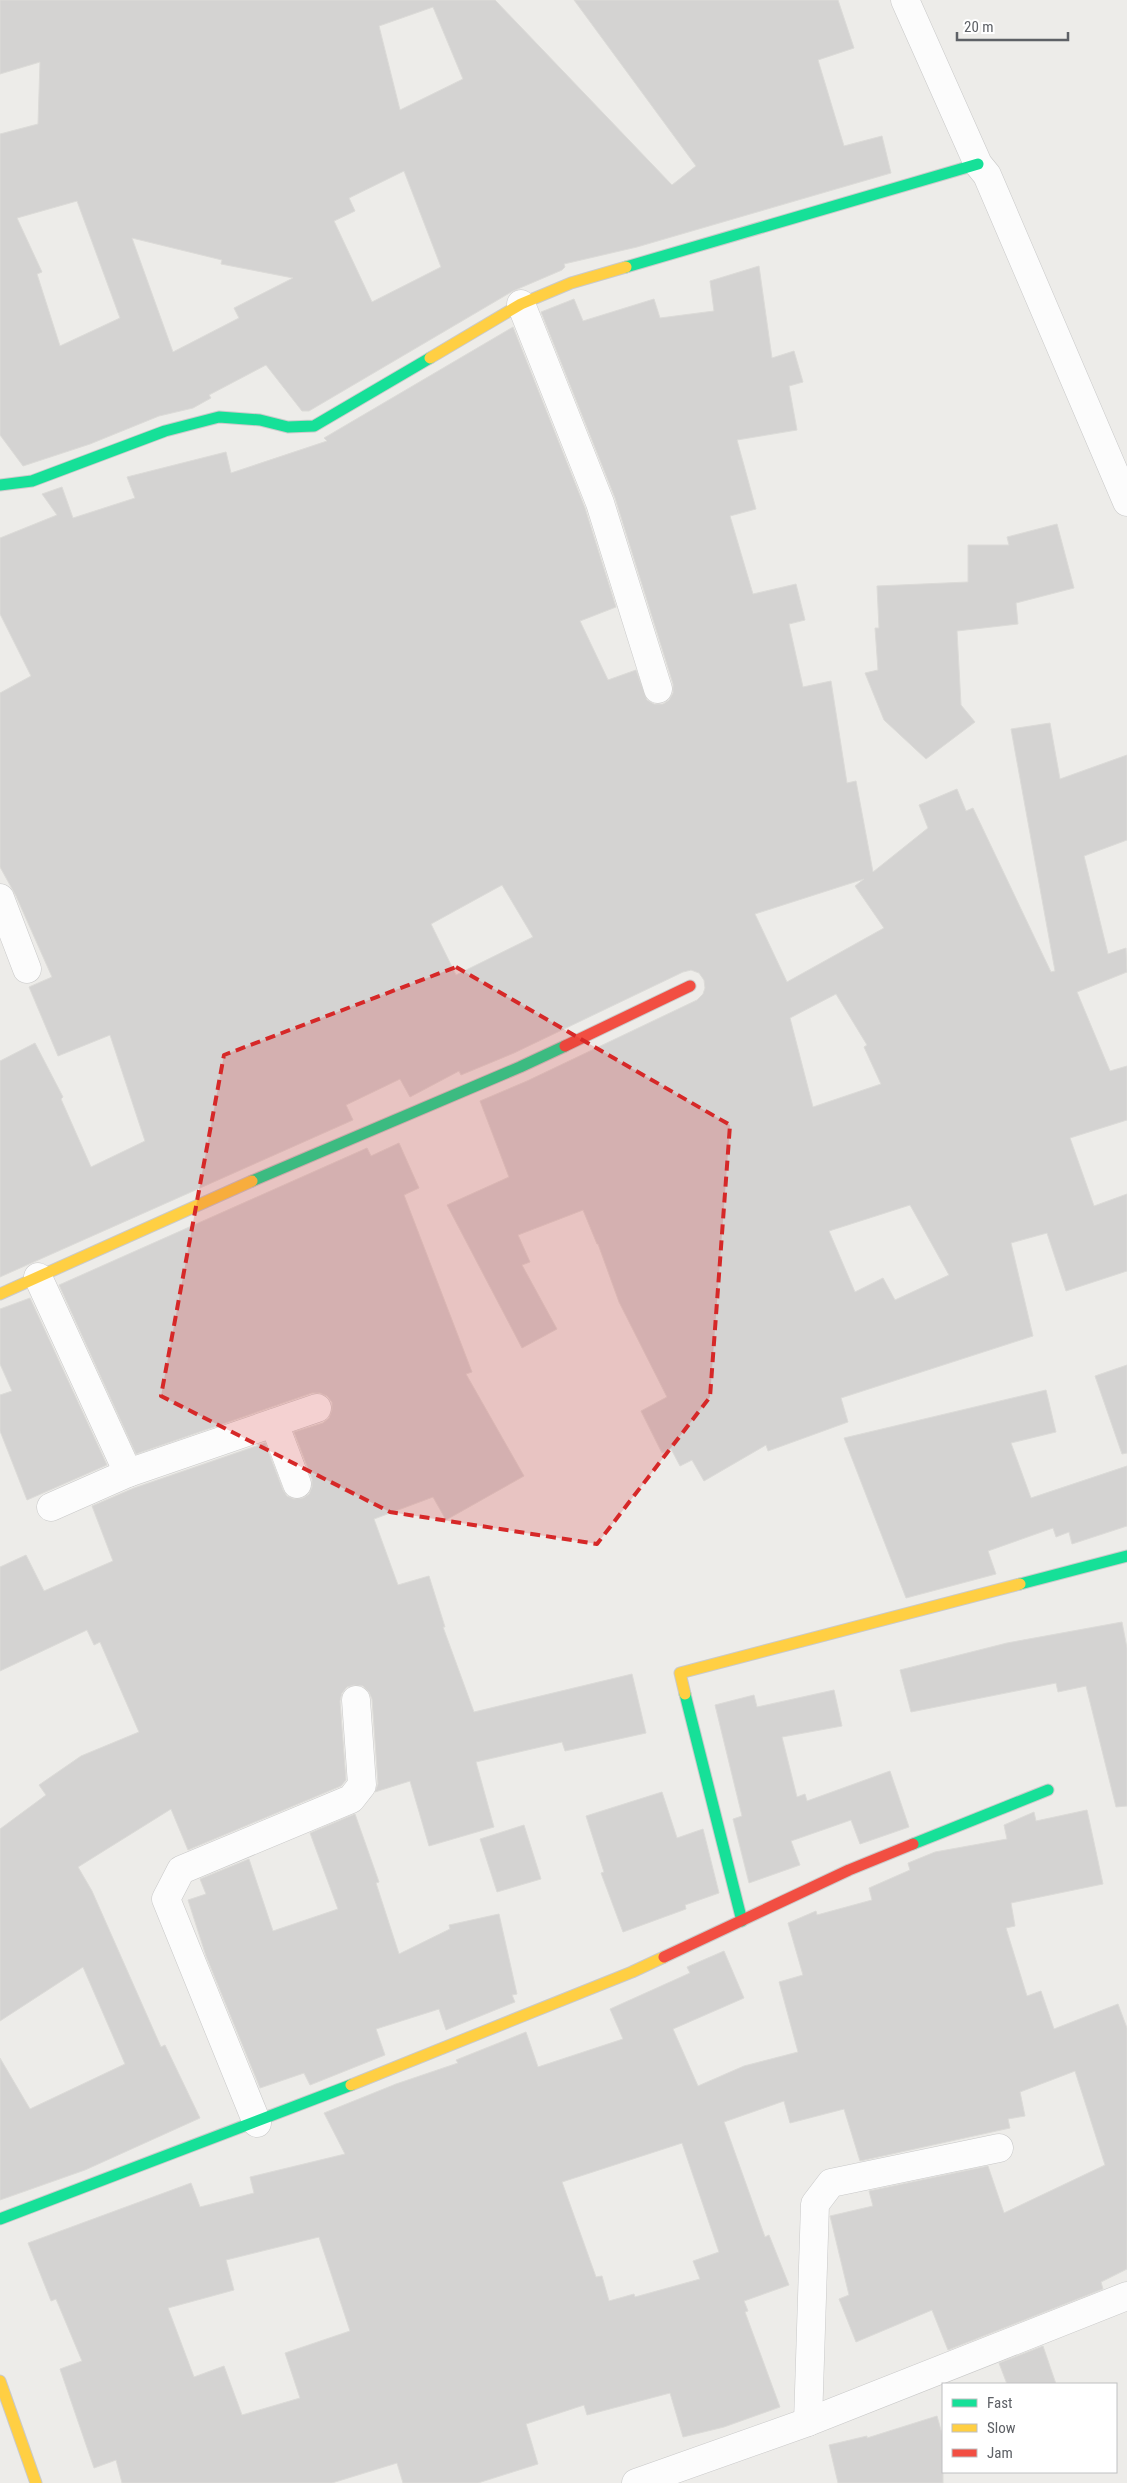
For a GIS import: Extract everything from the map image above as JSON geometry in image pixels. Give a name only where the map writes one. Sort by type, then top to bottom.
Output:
[{"type":"street","points":[[905,0],[978,164],[987,175],[1127,502]]},
{"type":"street","points":[[0,485],[32,481],[96,459],[165,431],[219,417],[260,420],[288,427],[314,426],[521,304],[571,283],[978,164]]},
{"type":"street","points":[[521,304],[600,503],[658,689]]},
{"type":"street","points":[[0,898],[27,969]]},
{"type":"street","points":[[0,1294],[292,1162],[520,1066],[690,986]]},
{"type":"street","points":[[38,1277],[128,1473]]},
{"type":"street","points":[[52,1507],[128,1473],[317,1408]]},
{"type":"street","points":[[274,1423],[297,1484]]},
{"type":"street","points":[[742,1921],[680,1673],[1127,1556]]},
{"type":"street","points":[[257,2123],[166,1899],[181,1870],[351,1799],[362,1785],[356,1700]]},
{"type":"street","points":[[0,2219],[257,2123],[632,1972],[849,1870],[1048,1790]]},
{"type":"street","points":[[808,2422],[815,2204],[831,2183],[999,2148]]},
{"type":"street","points":[[636,2483],[808,2422],[1127,2296]]},
{"type":"street","points":[[0,2381],[36,2483]]},
{"type":"highlighted area","points":[[456,967],[730,1125],[710,1397],[597,1544],[390,1512],[161,1396],[224,1055]]},
{"type":"building","points":[[0,0],[495,0],[672,185],[696,166],[574,0],[838,0],[854,48],[818,60],[844,146],[882,136],[891,173],[637,247],[564,264],[565,267],[562,270],[513,291],[309,411],[302,411],[266,365],[209,395],[211,398],[193,408],[159,416],[90,444],[23,466],[0,435],[0,134],[38,124],[40,62],[0,74]],"holes":[[[433,7],[463,79],[400,110],[379,26]],[[404,171],[441,267],[372,302],[334,221],[355,211],[349,198]],[[77,201],[120,318],[60,346],[37,274],[42,272],[17,218]],[[132,238],[222,260],[221,264],[293,278],[234,308],[239,318],[173,352]]]},
{"type":"building","points":[[759,266],[772,358],[794,351],[803,382],[789,386],[797,430],[737,440],[756,509],[730,516],[753,594],[796,584],[805,620],[789,624],[803,687],[831,681],[847,783],[856,781],[873,872],[928,828],[919,805],[957,789],[966,811],[973,808],[1051,972],[1055,971],[1011,729],[1050,723],[1060,779],[1127,755],[1127,840],[1084,856],[1108,954],[1126,948],[1127,972],[1077,992],[1110,1071],[1127,1066],[1127,1120],[1070,1138],[1094,1206],[1127,1194],[1127,1271],[1066,1291],[1047,1233],[1011,1243],[1033,1336],[841,1398],[848,1422],[768,1451],[766,1445],[704,1481],[692,1460],[680,1466],[671,1449],[662,1453],[641,1411],[667,1397],[619,1302],[598,1244],[583,1210],[518,1235],[530,1262],[522,1265],[557,1329],[522,1348],[447,1205],[509,1177],[480,1101],[527,1081],[697,1000],[703,994],[705,988],[704,980],[699,973],[691,970],[683,972],[514,1053],[461,1075],[459,1071],[410,1097],[400,1079],[346,1105],[353,1120],[0,1277],[0,1061],[35,1043],[63,1097],[61,1099],[91,1167],[145,1141],[110,1035],[58,1056],[29,987],[52,977],[16,896],[0,867],[0,693],[31,676],[0,614],[0,538],[57,515],[42,494],[62,487],[73,518],[135,498],[127,477],[226,452],[231,473],[327,441],[324,438],[513,327],[585,508],[616,607],[580,621],[608,680],[636,670],[647,700],[654,704],[663,704],[669,700],[673,693],[673,684],[615,498],[541,312],[574,299],[583,321],[654,299],[660,318],[714,311],[710,281]],"holes":[[[864,879],[855,886],[884,928],[787,982],[755,914]],[[502,885],[533,937],[456,975],[431,924]],[[836,994],[867,1045],[864,1047],[881,1084],[813,1107],[790,1018]],[[910,1205],[949,1275],[895,1300],[883,1278],[855,1292],[829,1231]]]},
{"type":"building","points":[[1057,524],[1074,588],[1016,603],[1018,624],[957,631],[961,705],[975,722],[926,759],[884,720],[865,673],[878,670],[875,628],[879,628],[877,586],[968,582],[968,545],[1009,545],[1007,537]]},
{"type":"building","points":[[399,1143],[419,1188],[404,1195],[472,1372],[466,1374],[524,1476],[446,1520],[433,1497],[374,1519],[398,1585],[429,1576],[445,1627],[443,1627],[474,1712],[632,1674],[646,1733],[565,1751],[562,1742],[476,1762],[494,1827],[429,1846],[410,1781],[375,1792],[378,1784],[372,1699],[369,1692],[363,1686],[354,1685],[347,1687],[342,1693],[340,1701],[346,1780],[341,1786],[188,1850],[171,1809],[78,1867],[92,1891],[161,2047],[165,2045],[200,2118],[85,2170],[0,2200],[0,2058],[30,2109],[125,2064],[83,1967],[0,2021],[0,1829],[46,1795],[39,1785],[81,1756],[139,1732],[100,1642],[94,1645],[87,1630],[0,1671],[0,1567],[26,1555],[44,1591],[113,1561],[92,1506],[134,1488],[265,1443],[287,1496],[294,1499],[303,1498],[309,1494],[312,1487],[312,1479],[294,1432],[323,1423],[329,1418],[332,1410],[332,1402],[327,1396],[320,1393],[312,1393],[136,1454],[59,1285],[367,1148],[371,1156]]},
{"type":"building","points":[[30,1298],[107,1465],[27,1500],[0,1431],[0,1395],[12,1391],[0,1364],[0,1309]]},
{"type":"building","points":[[1127,1365],[1127,1453],[1122,1454],[1095,1376]]},
{"type":"building","points":[[1046,1390],[1056,1432],[1011,1443],[1031,1498],[1127,1466],[1127,1526],[1072,1544],[1069,1532],[1056,1537],[1053,1528],[988,1551],[996,1574],[906,1598],[844,1438]]},
{"type":"building","points":[[1122,1622],[1127,1648],[1127,1806],[1116,1807],[1086,1686],[1058,1692],[1056,1683],[911,1712],[900,1670],[1007,1643]]},
{"type":"building","points":[[834,1690],[842,1726],[782,1737],[797,1797],[805,1794],[807,1801],[890,1771],[909,1827],[860,1844],[851,1820],[791,1841],[800,1865],[749,1883],[733,1819],[742,1816],[715,1705],[754,1695],[757,1707]]},
{"type":"building","points":[[662,1792],[677,1838],[703,1829],[719,1893],[685,1905],[686,1909],[623,1932],[601,1873],[604,1872],[586,1816]]},
{"type":"building","points":[[1087,1810],[1103,1884],[1011,1903],[1015,1926],[1006,1928],[1027,1996],[1041,1991],[1054,2029],[1118,2004],[1127,2028],[1127,2269],[1101,2282],[1103,2289],[948,2350],[932,2310],[856,2342],[839,2299],[849,2295],[830,2216],[873,2206],[869,2191],[988,2166],[1004,2213],[1105,2165],[1075,2071],[1020,2092],[1025,2116],[1008,2119],[1010,2128],[860,2161],[844,2109],[790,2123],[784,2101],[724,2122],[765,2237],[769,2235],[789,2285],[744,2301],[748,2311],[745,2312],[780,2407],[724,2427],[683,2437],[670,2393],[587,2415],[584,2405],[526,2424],[538,2464],[478,2483],[403,2483],[397,2463],[332,2483],[122,2483],[116,2460],[94,2468],[60,2369],[82,2361],[56,2299],[51,2301],[28,2243],[191,2183],[200,2207],[254,2193],[250,2177],[345,2154],[324,2113],[396,2084],[458,2063],[456,2060],[526,2032],[538,2067],[623,2039],[610,2009],[690,1973],[687,1967],[724,1951],[744,1998],[673,2029],[698,2086],[744,2066],[798,2052],[779,1982],[803,1975],[788,1923],[816,1911],[817,1915],[872,1900],[869,1888],[910,1870],[908,1863],[935,1852],[1007,1839],[1004,1825],[1034,1812],[1036,1821]],"holes":[[[682,2143],[719,2252],[693,2261],[700,2279],[635,2297],[634,2294],[609,2301],[602,2276],[596,2277],[562,2182]],[[319,2237],[350,2331],[285,2353],[300,2398],[242,2415],[224,2366],[194,2377],[168,2308],[234,2290],[226,2260]]]},
{"type":"building","points":[[355,1814],[379,1882],[376,1883],[399,1954],[450,1929],[449,1925],[499,1914],[517,1994],[512,1995],[515,2002],[446,2030],[439,2009],[376,2029],[385,2055],[310,2085],[304,2073],[260,2088],[206,1956],[188,1900],[206,1894],[200,1879],[249,1859],[273,1931],[338,1909],[310,1833]]},
{"type":"building","points":[[524,1825],[541,1879],[497,1892],[480,1839]]},
{"type":"building","points":[[1043,2346],[1056,2383],[1007,2383],[999,2363]]},
{"type":"building","points":[[937,2416],[942,2434],[943,2483],[838,2483],[829,2445],[867,2436],[867,2438]]},
{"type":"traffic: fast","points":[[626,267],[978,164]]},
{"type":"traffic: fast","points":[[0,485],[32,481],[165,431],[219,417],[260,420],[288,427],[314,426],[430,358]]},
{"type":"traffic: fast","points":[[252,1181],[565,1046]]},
{"type":"traffic: fast","points":[[1020,1584],[1127,1556]]},
{"type":"traffic: fast","points":[[685,1694],[742,1921]]},
{"type":"traffic: fast","points":[[913,1844],[1048,1790]]},
{"type":"traffic: fast","points":[[0,2219],[351,2085]]},
{"type":"traffic: slow","points":[[430,358],[521,304],[571,283],[626,267]]},
{"type":"traffic: slow","points":[[0,1294],[252,1181]]},
{"type":"traffic: slow","points":[[685,1694],[680,1673],[1020,1584]]},
{"type":"traffic: slow","points":[[351,2085],[632,1972],[664,1957]]},
{"type":"traffic: slow","points":[[0,2381],[36,2483]]},
{"type":"traffic: jam","points":[[565,1046],[690,986]]},
{"type":"traffic: jam","points":[[664,1957],[849,1870],[913,1844]]}]
